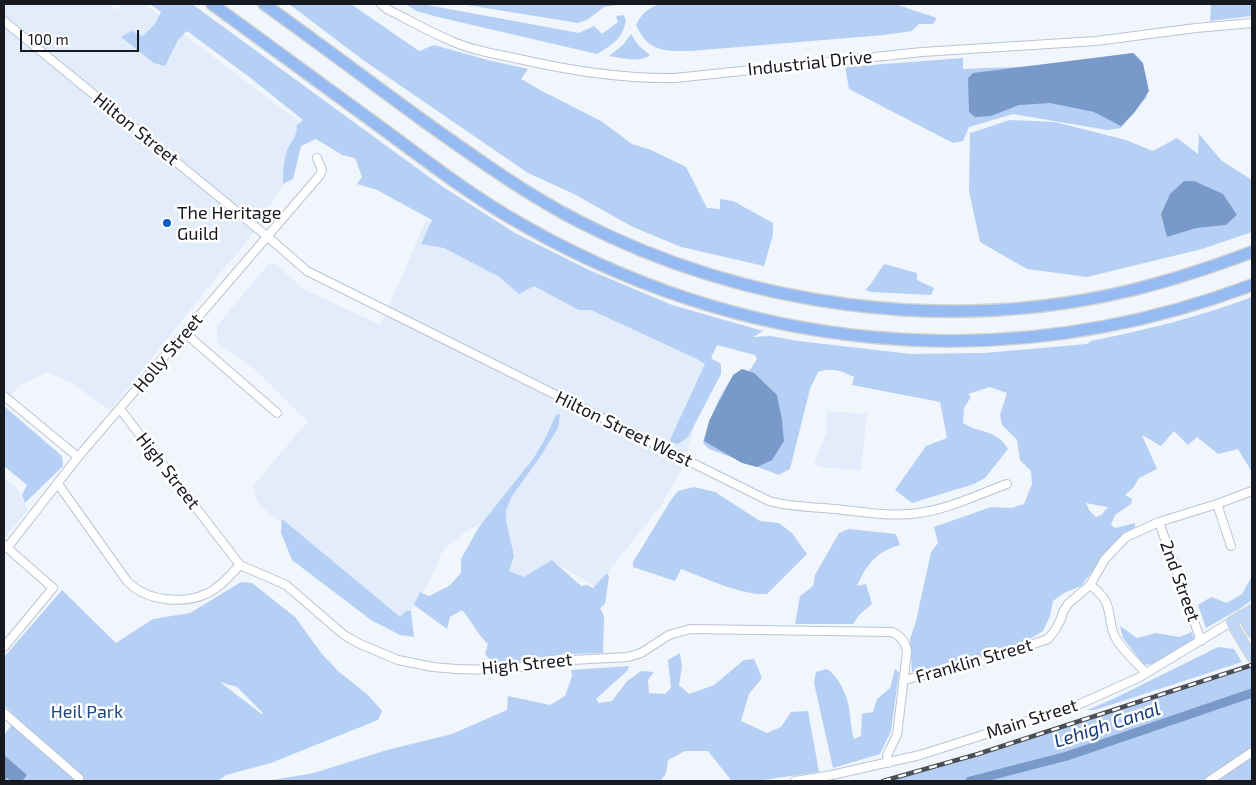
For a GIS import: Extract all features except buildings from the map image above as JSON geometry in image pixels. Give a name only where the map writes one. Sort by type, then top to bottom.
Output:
[{"type":"highway","points":[[212,4],[440,171],[509,217],[567,249],[615,272],[670,293],[723,310],[780,325],[865,336],[924,340],[1005,339],[1068,332],[1129,321],[1186,307],[1252,285]]},
{"type":"highway","points":[[264,4],[461,148],[531,195],[580,222],[632,246],[703,272],[763,289],[819,300],[876,308],[933,311],[1016,308],[1127,291],[1182,276],[1252,252]]},
{"type":"main road","name":"Main Street","points":[[1231,622],[1252,610]]},
{"type":"main road","points":[[1242,615],[1252,632]]},
{"type":"main road","points":[[1231,622],[1252,657]]},
{"type":"street","name":"Industrial Drive","points":[[381,4],[387,9],[442,37],[500,56],[597,75],[634,78],[675,78],[922,52],[1096,41],[1252,23]]},
{"type":"street","name":"Hilton Street","points":[[4,22],[268,237]]},
{"type":"street","name":"Holly Street","points":[[5,547],[78,457],[320,175],[322,170],[317,158]]},
{"type":"street","name":"Hilton Street West","points":[[268,237],[307,272],[770,501],[794,506],[896,515],[922,513],[1008,484]]},
{"type":"street","points":[[184,333],[277,413]]},
{"type":"street","points":[[4,396],[78,457]]},
{"type":"street","name":"High Street","points":[[120,409],[240,565],[286,585],[344,635],[398,660],[433,667],[498,670],[572,660],[628,657],[641,652],[670,635],[690,630],[892,632],[898,635],[906,645],[907,652],[897,735],[890,748],[888,763]]},
{"type":"street","points":[[58,484],[127,582],[144,595],[172,599],[207,594],[223,582],[240,565]]},
{"type":"street","name":"Franklin Street","points":[[905,680],[952,667],[980,662],[1048,639],[1055,630],[1068,604],[1090,585],[1105,559],[1126,538],[1159,522],[1252,491]]},
{"type":"street","points":[[1217,504],[1231,546]]},
{"type":"street","name":"2nd Street","points":[[1159,522],[1201,641]]},
{"type":"street","points":[[4,647],[53,588],[5,547]]},
{"type":"street","points":[[1090,585],[1101,594],[1110,610],[1116,639],[1146,673]]},
{"type":"street","name":"Main Street","points":[[794,781],[832,775],[920,755],[1080,704],[1146,673],[1231,622]]},
{"type":"street","points":[[4,714],[79,778]]},
{"type":"street","points":[[1209,781],[1252,752]]},
{"type":"shaded area","points":[[4,4],[108,4],[116,10],[122,4],[144,4],[311,131],[284,160],[283,184],[254,233],[110,410],[70,382],[47,372],[21,385],[4,401]]},
{"type":"shaded area","points":[[1133,53],[1143,63],[1149,91],[1134,113],[1121,126],[1094,112],[1050,103],[1019,105],[991,116],[975,117],[969,112],[968,78],[973,73]]},
{"type":"shaded area","points":[[1184,181],[1194,181],[1223,194],[1237,215],[1226,225],[1197,228],[1167,237],[1161,214],[1170,194]]},
{"type":"shaded area","points":[[426,220],[588,308],[705,355],[711,369],[681,471],[662,504],[596,587],[553,561],[523,579],[507,572],[489,521],[470,529],[449,544],[441,554],[429,583],[400,627],[257,502],[253,486],[308,421],[254,369],[217,342],[217,326],[269,263],[277,265],[303,289],[381,325]]},
{"type":"shaded area","points":[[742,369],[754,373],[777,395],[782,420],[784,441],[772,460],[757,467],[742,463],[704,441],[709,421],[733,375]]},
{"type":"shaded area","points":[[827,411],[867,414],[861,471],[823,467],[814,464],[826,434]]},
{"type":"shaded area","points":[[4,478],[17,489],[28,510],[4,538]]},
{"type":"shaded area","points":[[5,756],[27,775],[22,781],[11,781],[7,778],[4,781]]},
{"type":"green space","points":[[150,4],[192,4],[440,185],[515,233],[589,270],[672,305],[763,331],[753,337],[771,336],[798,341],[911,354],[984,353],[1087,344],[1091,341],[1192,317],[1252,297],[1252,472],[1238,449],[1218,454],[1197,437],[1188,445],[1174,431],[1161,446],[1142,435],[1157,469],[1139,478],[1133,488],[1125,495],[1132,499],[1131,504],[1115,515],[1111,525],[1115,528],[1135,523],[1135,527],[1114,543],[1081,586],[1064,593],[1053,601],[1050,616],[1043,631],[1021,644],[975,658],[912,672],[910,639],[916,621],[931,552],[938,543],[934,527],[991,507],[1011,508],[1024,504],[1032,484],[1031,471],[1020,460],[1017,440],[1002,425],[1000,415],[1007,393],[990,387],[968,394],[971,397],[964,408],[963,423],[993,435],[1008,449],[985,478],[974,484],[912,503],[895,490],[926,446],[947,438],[940,402],[852,385],[854,377],[837,370],[818,372],[810,389],[790,469],[779,475],[709,449],[703,443],[713,413],[723,392],[735,374],[742,369],[749,371],[757,359],[755,355],[717,345],[711,358],[721,364],[721,374],[688,437],[678,444],[669,442],[705,364],[591,310],[579,310],[534,286],[519,294],[498,276],[444,248],[421,244],[432,220],[377,190],[357,184],[362,177],[355,158],[342,155],[316,139],[301,146],[293,179],[283,184],[286,155],[295,136],[297,125],[303,120],[187,31],[178,40],[165,66],[154,63],[121,37],[131,31],[143,36],[155,24],[161,12]],"holes":[[[1086,503],[1108,507],[1101,515],[1096,517],[1089,510]]]},
{"type":"green space","points":[[289,4],[351,4],[419,51],[434,45],[528,69],[521,79],[601,121],[632,144],[651,150],[686,167],[707,208],[720,209],[720,199],[733,201],[773,223],[773,235],[764,266],[681,247],[633,227],[574,194],[528,173],[363,60]]},
{"type":"green space","points":[[406,4],[422,4],[579,33],[594,26],[602,34],[618,22],[616,16],[623,15],[626,19],[620,36],[597,54],[438,17],[416,11]]},
{"type":"green space","points":[[461,4],[622,4],[604,7],[587,20],[578,23]]},
{"type":"green space","points":[[662,4],[895,4],[937,18],[933,24],[919,24],[912,31],[884,35],[672,51],[652,45],[641,34],[636,25],[646,11]]},
{"type":"green space","points":[[1211,4],[1252,4],[1252,16],[1210,21]]},
{"type":"green space","points":[[631,34],[638,45],[650,55],[641,59],[624,59],[609,56],[623,45]]},
{"type":"green space","points":[[1134,53],[1140,59],[1147,97],[1121,128],[1107,130],[1013,114],[969,127],[963,141],[953,143],[849,89],[845,67],[963,58],[963,69],[1041,66]]},
{"type":"green space","points":[[1010,120],[1055,122],[1126,140],[1153,151],[1177,138],[1198,154],[1199,134],[1222,161],[1252,180],[1252,232],[1202,249],[1087,277],[1027,269],[980,242],[969,191],[970,133]],"holes":[[[1184,181],[1237,215],[1226,225],[1197,228],[1167,237],[1165,206],[1176,188]]]},
{"type":"green space","points":[[884,264],[917,273],[917,280],[934,288],[931,295],[871,292],[865,290]]},
{"type":"green space","points":[[4,406],[62,456],[63,466],[25,503],[22,495],[27,485],[4,466]]},
{"type":"green space","points":[[560,414],[558,428],[512,496],[506,510],[506,521],[514,556],[509,571],[524,577],[552,560],[581,586],[587,585],[593,588],[607,573],[609,577],[605,604],[600,608],[604,616],[603,653],[565,654],[501,665],[491,661],[485,654],[488,644],[462,610],[450,617],[447,629],[414,605],[420,592],[429,596],[449,586],[461,573],[461,559],[479,527],[533,459],[556,415]]},
{"type":"green space","points":[[694,487],[715,492],[760,521],[779,523],[792,533],[807,554],[767,594],[757,594],[736,589],[681,569],[675,581],[633,567],[633,562],[671,500],[678,491]]},
{"type":"green space","points":[[282,519],[400,617],[406,611],[411,611],[414,637],[400,635],[371,620],[292,560],[281,533]]},
{"type":"green space","points":[[849,529],[896,534],[900,545],[879,555],[868,565],[860,578],[857,586],[866,584],[872,604],[860,614],[853,624],[795,624],[800,596],[813,586],[815,575],[839,533]]},
{"type":"green space","points":[[1252,576],[1252,600],[1206,628],[1198,605],[1211,597],[1227,603],[1242,594]]},
{"type":"green space","name":"Heil Park","points":[[241,582],[252,583],[295,617],[322,654],[338,671],[368,695],[382,711],[378,720],[271,763],[226,775],[218,781],[4,781],[4,735],[17,718],[4,705],[4,657],[62,590],[116,643],[153,619],[190,613]],"holes":[[[220,682],[237,687],[262,712],[263,715]]]},
{"type":"green space","points":[[1120,626],[1137,638],[1156,633],[1179,637],[1192,632],[1194,639],[1152,664],[1144,665],[1123,638]]},
{"type":"green space","points":[[1218,647],[1234,649],[1242,662],[1095,710],[1087,710],[1113,699]]},
{"type":"green space","points":[[680,653],[682,667],[679,685],[689,694],[714,685],[744,660],[754,659],[762,678],[749,694],[741,721],[767,733],[781,727],[791,712],[808,711],[819,772],[756,781],[731,780],[708,751],[685,751],[668,760],[666,774],[660,781],[267,781],[314,773],[387,750],[452,734],[507,710],[508,696],[550,705],[565,696],[572,676],[571,670],[629,666],[627,671],[596,699],[599,703],[612,701],[627,681],[641,671],[654,672],[648,680],[649,693],[665,694],[671,688],[668,660]]},
{"type":"green space","points":[[1252,665],[1252,780],[1250,781],[883,781],[978,754]]},
{"type":"green space","points":[[827,669],[837,679],[845,693],[854,739],[861,736],[862,714],[873,712],[877,699],[890,688],[895,669],[899,673],[891,731],[880,754],[833,768],[814,683],[816,672]]},
{"type":"waterway","name":"Lehigh Canal","points":[[970,781],[1067,756],[1252,693]]},
{"type":"railway","points":[[883,781],[978,754],[1252,665]]},
{"type":"place","name":"The Heritage Guild","points":[[167,223]]}]
